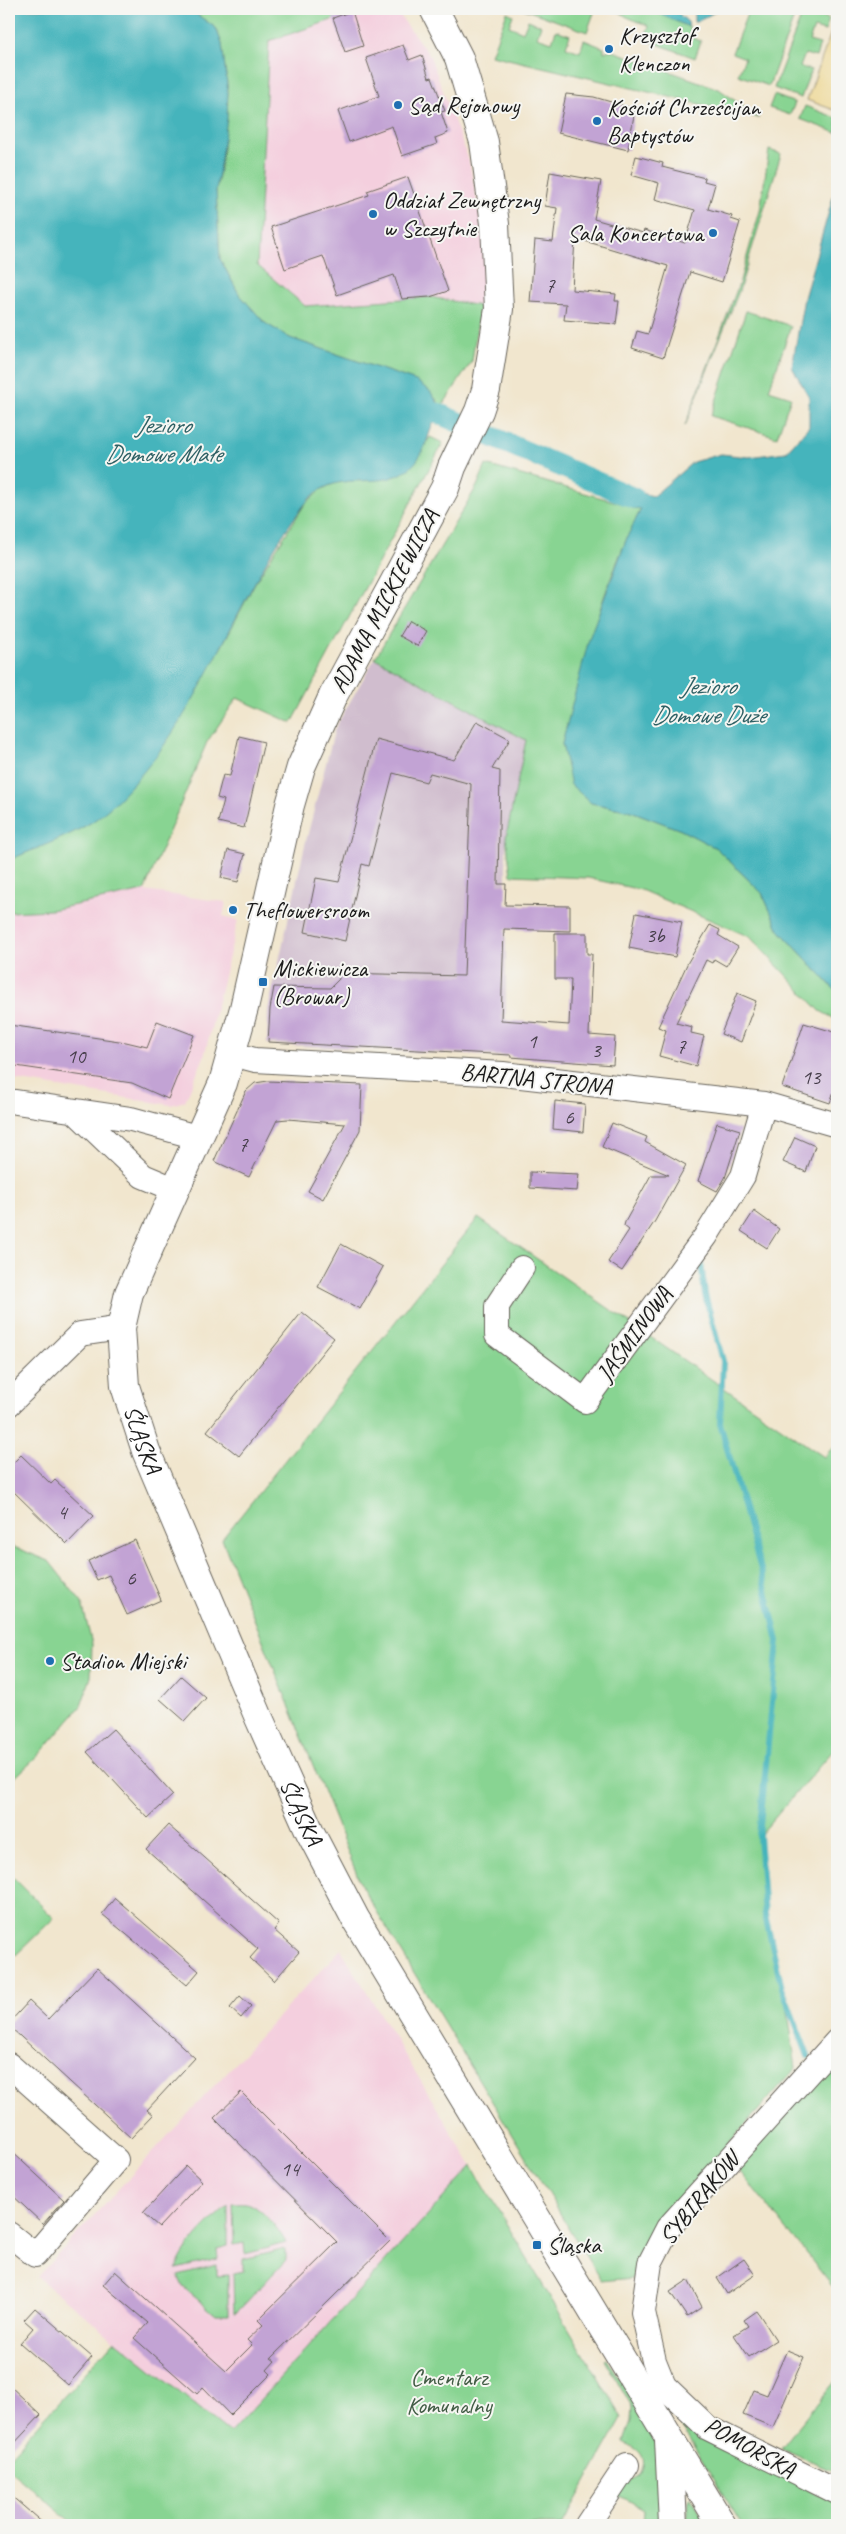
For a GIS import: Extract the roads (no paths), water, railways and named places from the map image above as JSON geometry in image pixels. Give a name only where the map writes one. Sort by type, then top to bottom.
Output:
[{"type":"main road","name":"ADAMA MICKIEWICZA","points":[[197,1137],[223,1083],[232,1054],[290,805],[301,767],[332,696],[445,488],[452,467],[465,444],[479,411],[486,390],[499,309],[495,224],[484,142],[459,58],[434,9]]},
{"type":"main road","name":"ŚLĄSKA","points":[[197,1137],[129,1293],[121,1328],[125,1386],[146,1451],[259,1718],[310,1832],[365,1934],[655,2392],[668,2436],[722,2525]]},
{"type":"main road","points":[[668,2436],[673,2525]]},
{"type":"street","name":"BARTNA STRONA","points":[[232,1054],[255,1060],[503,1074],[764,1104],[837,1125]]},
{"type":"street","points":[[9,1101],[131,1119],[197,1137]]},
{"type":"street","name":"JAŚMINOWA","points":[[522,1268],[497,1306],[497,1335],[585,1401],[706,1236],[743,1176],[764,1104]]},
{"type":"street","points":[[76,1112],[144,1176],[174,1190]]},
{"type":"street","points":[[9,1404],[80,1334],[121,1328]]},
{"type":"street","name":"SYBIRAKÓW","points":[[655,2392],[654,2361],[643,2312],[650,2263],[668,2228],[837,2041]]},
{"type":"street","points":[[9,2065],[116,2160],[35,2255],[9,2234]]},
{"type":"street","name":"POMORSKA","points":[[655,2392],[708,2428],[837,2492]]},
{"type":"street","points":[[587,2525],[627,2465]]},
{"type":"water","name":"Jezioro Domowe Małe","points":[[9,9],[189,9],[216,28],[222,44],[228,92],[227,119],[216,191],[220,259],[239,294],[265,323],[290,338],[416,381],[430,391],[441,408],[421,455],[410,468],[397,476],[384,479],[343,482],[330,485],[317,492],[304,505],[280,539],[259,575],[180,721],[157,755],[120,798],[85,826],[9,860]]},
{"type":"water","points":[[648,9],[679,9],[680,15],[688,22],[689,27]]},
{"type":"water","points":[[694,9],[720,9],[694,22]]},
{"type":"water","name":"Jezioro Domowe Duże","points":[[837,183],[837,992],[779,930],[762,893],[716,848],[681,830],[631,811],[591,803],[571,785],[562,744],[589,639],[628,535],[641,509],[632,508],[637,492],[653,496],[693,462],[721,454],[749,457],[786,452],[809,426],[809,397],[792,367],[804,298]]},
{"type":"waterway","points":[[437,413],[634,498]]},
{"type":"waterway","points":[[701,1263],[705,1295],[723,1361],[720,1423],[760,1566],[778,1641],[759,1836],[765,1915],[782,1988],[808,2056]]},
{"type":"place","name":"Krzysztof Klenczon","points":[[609,49]]},
{"type":"place","name":"Sąd Rejonowy","points":[[398,105]]},
{"type":"place","name":"Kościół Chrześcijan Baptystów","points":[[597,121]]},
{"type":"place","name":"Oddział Zewnętrzny w Szczytnie","points":[[373,214]]},
{"type":"place","name":"Sala Koncertowa","points":[[713,233]]},
{"type":"place","name":"Theflowersroom","points":[[233,910]]},
{"type":"place","name":"Mickiewicza (Browar)","points":[[263,982]]},
{"type":"place","name":"Stadion Miejski","points":[[50,1661]]},
{"type":"place","name":"Śląska","points":[[537,2245]]},
{"type":"park label","name":"Cmentarz Komunalny","points":[[449,2391]]}]
